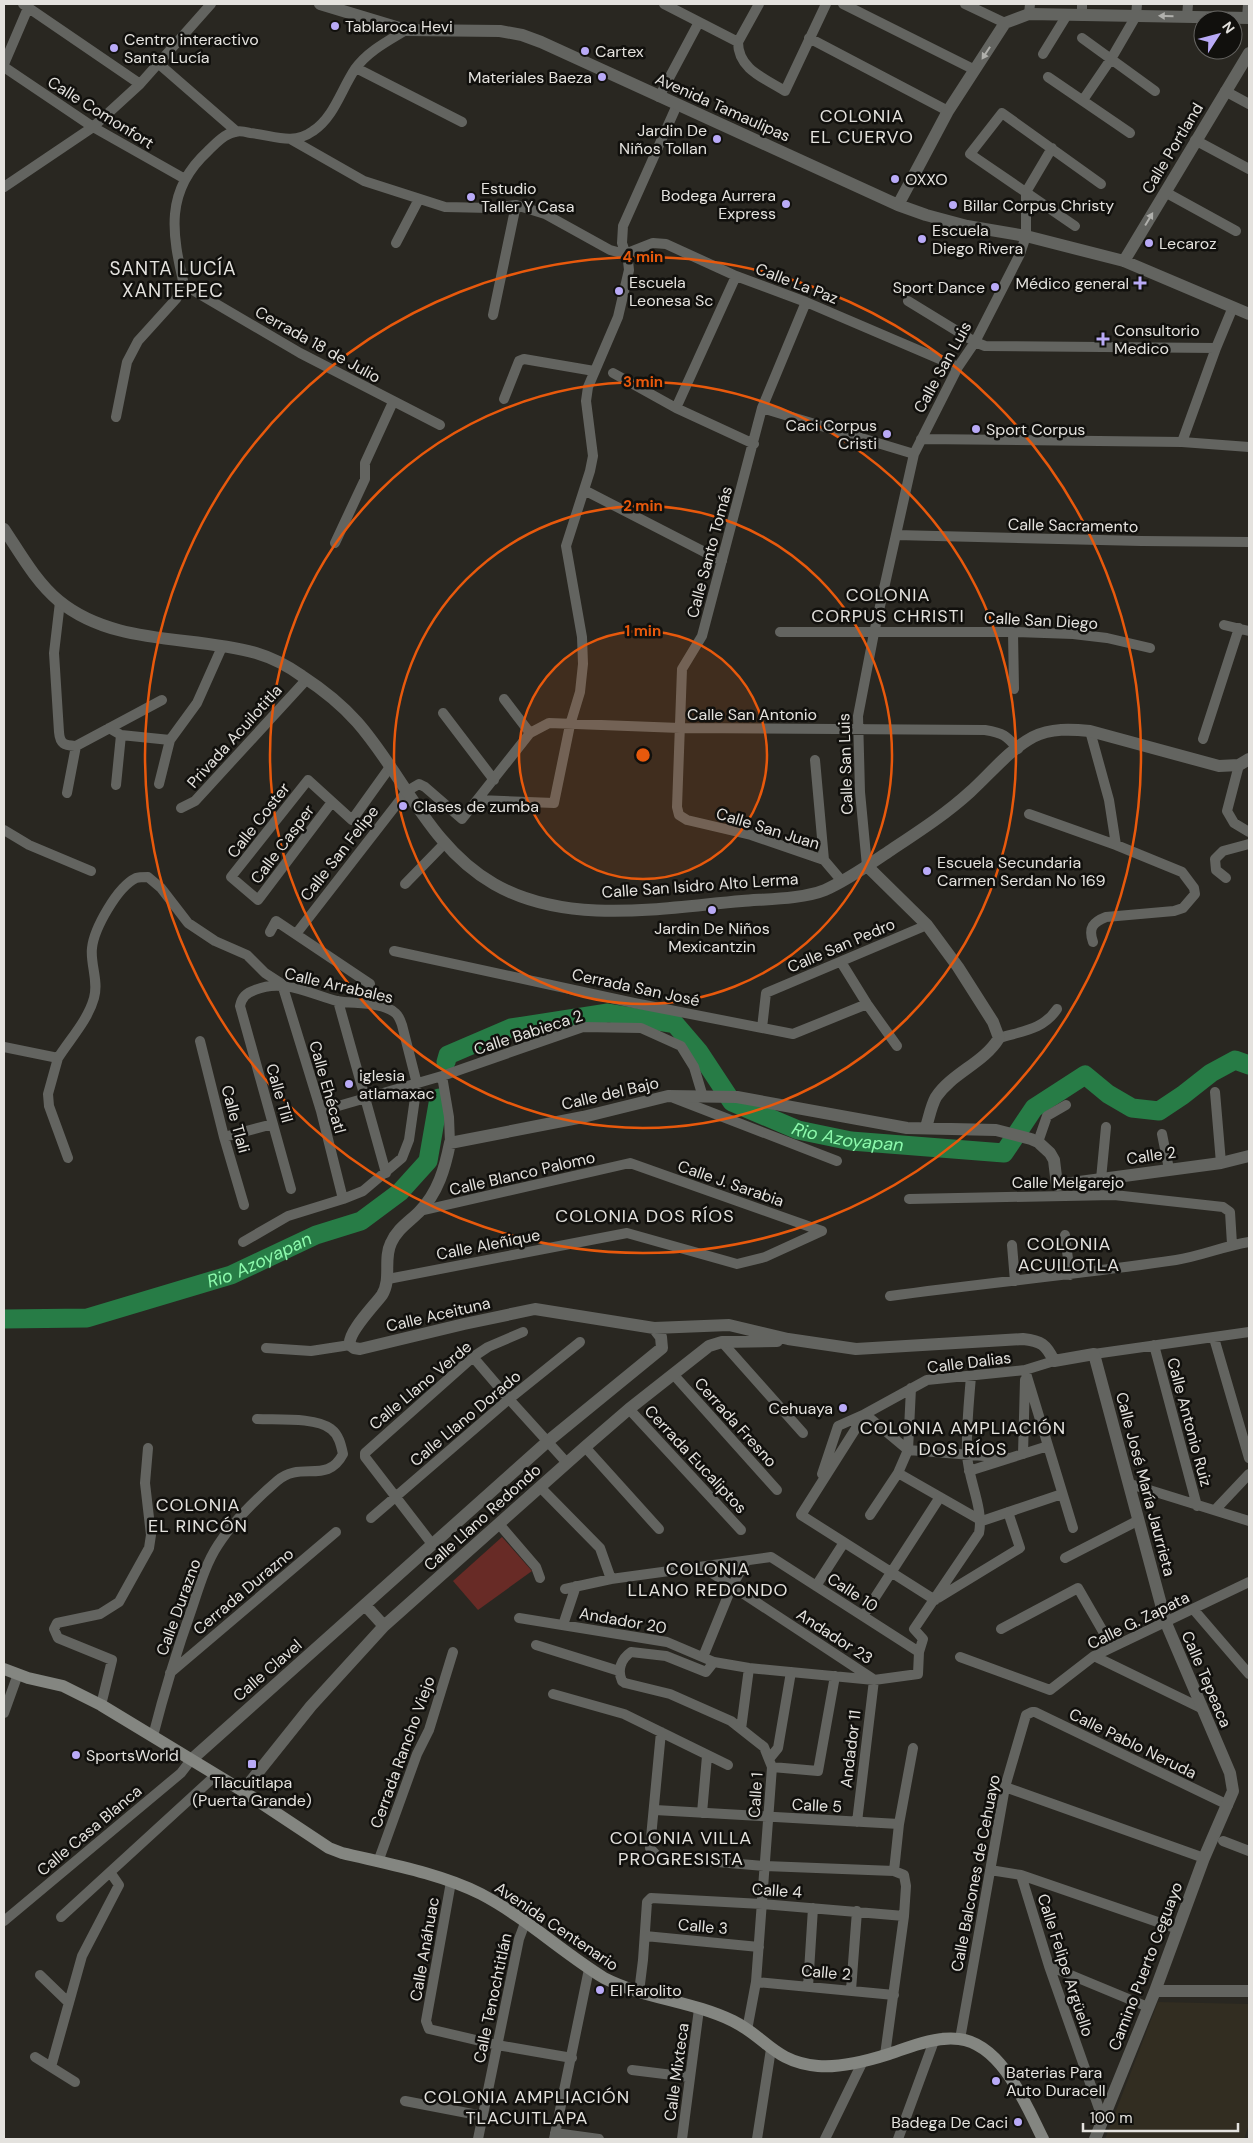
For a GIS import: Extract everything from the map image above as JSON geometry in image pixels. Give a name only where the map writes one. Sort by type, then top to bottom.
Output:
[{"type":"main road","name":"Avenida Centenario","points":[[4,1669],[62,1686],[101,1705],[216,1775],[329,1848],[451,1882],[487,1898],[589,1969],[620,1987],[699,2009],[734,2022],[771,2049],[792,2060],[819,2066],[863,2061],[934,2041],[960,2039],[988,2052],[1004,2069],[1018,2088],[1043,2139]]},
{"type":"street","points":[[4,187],[93,127],[140,84],[211,4]]},
{"type":"street","name":"Avenida Tamaulipas","points":[[320,4],[406,30],[500,31],[522,35],[926,215],[967,226],[1026,236],[1124,261],[1249,314]]},
{"type":"street","points":[[664,4],[738,42]]},
{"type":"street","points":[[759,4],[738,42],[738,51],[742,60],[750,69],[785,91],[826,4]]},
{"type":"street","points":[[843,4],[975,70]]},
{"type":"street","points":[[965,4],[1005,23]]},
{"type":"street","points":[[898,204],[948,111],[1005,23],[1029,9],[1067,15],[1082,10],[1187,10],[1248,18],[1248,4]]},
{"type":"street","points":[[4,65],[25,6],[140,84]]},
{"type":"street","points":[[1083,100],[1111,59],[1137,10]]},
{"type":"street","points":[[1043,54],[1067,15]]},
{"type":"street","points":[[659,96],[699,22]]},
{"type":"street","points":[[292,140],[310,133],[324,123],[356,68],[373,50],[406,30]]},
{"type":"street","points":[[809,38],[948,111]]},
{"type":"street","points":[[1082,38],[1155,91]]},
{"type":"street","name":"Calle Portland","points":[[1124,261],[1249,52]]},
{"type":"street","points":[[159,64],[236,131],[292,140],[364,180],[445,206],[491,208],[516,205],[545,214],[610,250],[625,254]]},
{"type":"street","name":"Calle Comonfort","points":[[4,65],[93,127],[185,179]]},
{"type":"street","points":[[356,68],[462,122]]},
{"type":"street","points":[[1048,77],[1130,133]]},
{"type":"street","points":[[1225,91],[1249,104]]},
{"type":"street","points":[[478,800],[554,803],[570,725],[580,692],[583,664],[582,637],[566,546],[593,456],[586,401],[588,387],[618,317],[629,270],[622,243],[623,226],[677,105]]},
{"type":"street","points":[[1075,226],[970,154],[1002,113],[1101,184]]},
{"type":"street","points":[[116,417],[127,362],[138,341],[176,299],[184,285],[174,243],[175,205],[185,179],[201,158],[221,139],[236,131]]},
{"type":"street","points":[[1195,140],[1249,169]]},
{"type":"street","points":[[1026,236],[1026,192],[1052,148]]},
{"type":"street","points":[[1165,192],[1236,231]]},
{"type":"street","points":[[396,243],[419,199]]},
{"type":"street","points":[[493,315],[516,205]]},
{"type":"street","name":"Calle San Luis","points":[[867,866],[860,792],[858,716],[874,633],[914,454],[958,367],[974,342],[1020,254],[1026,236]]},
{"type":"street","name":"Calle La Paz","points":[[625,254],[660,242],[736,276],[806,302],[958,367]]},
{"type":"street","points":[[676,408],[736,276]]},
{"type":"street","name":"Cerrada 18 de Julio","points":[[184,285],[300,353],[440,425]]},
{"type":"street","points":[[908,301],[974,342],[985,346],[1216,348]]},
{"type":"street","name":"Calle Santo Tomás","points":[[679,815],[677,807],[682,669],[702,636],[762,408],[806,302]]},
{"type":"street","points":[[1182,442],[1233,307]]},
{"type":"street","points":[[504,399],[519,361],[524,359],[594,371]]},
{"type":"street","points":[[613,373],[676,408],[754,444]]},
{"type":"street","points":[[335,543],[365,478],[365,463],[394,402]]},
{"type":"street","points":[[762,408],[914,454]]},
{"type":"street","points":[[921,439],[1182,442],[1249,447]]},
{"type":"street","points":[[584,490],[722,560]]},
{"type":"street","name":"Calle San Isidro Alto Lerma","points":[[4,529],[39,580],[60,602],[84,618],[106,628],[256,653],[282,663],[306,678],[336,701],[358,723],[445,842],[477,874],[497,886],[561,907],[618,911],[778,898],[823,891],[867,866],[941,816],[969,793],[997,765],[1033,737],[1051,731],[1090,730],[1219,766],[1244,762]]},
{"type":"street","name":"Calle Sacramento","points":[[896,535],[1249,542]]},
{"type":"street","points":[[60,602],[54,653],[60,738],[65,745],[76,746],[162,700]]},
{"type":"street","points":[[1202,739],[1244,630],[1224,625]]},
{"type":"street","name":"Calle San Diego","points":[[780,632],[1012,632],[1073,634],[1106,638],[1150,648]]},
{"type":"street","points":[[1012,632],[1014,689]]},
{"type":"street","points":[[159,784],[170,740],[197,703],[222,647]]},
{"type":"street","name":"Privada Acuilotitla","points":[[181,808],[195,801],[306,678]]},
{"type":"street","points":[[407,792],[419,784],[462,819],[530,733],[504,699]]},
{"type":"street","points":[[444,713],[494,780]]},
{"type":"street","name":"Calle San Antonio","points":[[530,733],[549,723],[680,728],[999,732],[1008,736],[1018,749]]},
{"type":"street","points":[[109,728],[121,735],[170,740]]},
{"type":"street","points":[[1090,730],[1109,800],[1116,844]]},
{"type":"street","points":[[116,785],[121,735]]},
{"type":"street","points":[[67,793],[76,746]]},
{"type":"street","points":[[815,760],[824,860]]},
{"type":"street","points":[[1244,762],[1227,811],[1234,823],[1249,832]]},
{"type":"street","name":"Calle Coster","points":[[232,877],[308,780],[352,820],[390,767]]},
{"type":"street","name":"Calle San Felipe","points":[[296,934],[407,792]]},
{"type":"street","name":"Calle Casper","points":[[232,877],[258,900],[332,802]]},
{"type":"street","points":[[1029,814],[1116,844],[1182,872],[1194,888],[1195,894],[1183,908],[1174,911],[1106,917],[1097,921],[1092,926],[1090,934],[1093,942]]},
{"type":"street","name":"Calle San Juan","points":[[679,815],[687,820],[751,836],[824,860],[841,880]]},
{"type":"street","points":[[4,830],[28,845],[91,871]]},
{"type":"street","points":[[405,884],[445,842]]},
{"type":"street","points":[[1226,878],[1216,870],[1215,860],[1223,850],[1249,844]]},
{"type":"street","points":[[867,866],[927,925],[958,967],[993,1022],[999,1038]]},
{"type":"street","points":[[68,1158],[54,1121],[48,1094],[58,1058],[89,1011],[94,997],[95,972],[92,949],[102,918],[119,893],[136,878],[148,877],[161,888],[188,923],[215,941],[247,955],[265,974],[282,984]]},
{"type":"street","points":[[270,932],[276,921],[370,984]]},
{"type":"street","name":"Calle San Pedro","points":[[762,1028],[766,993],[927,925]]},
{"type":"street","name":"Cerrada San José","points":[[394,951],[634,1003],[793,1034],[867,1004]]},
{"type":"street","points":[[840,962],[897,1046]]},
{"type":"street","name":"Calle Arrabales","points":[[240,1006],[245,994],[252,990],[264,986],[282,984],[338,1001],[387,1008],[395,1012],[400,1018],[417,1084],[409,1140],[402,1158],[386,1173],[363,1191],[288,1216],[244,1242]]},
{"type":"street","name":"Calle Ehécatl","points":[[282,984],[321,1110],[343,1199]]},
{"type":"street","points":[[338,1001],[386,1173]]},
{"type":"street","name":"Calle Tlil","points":[[240,1006],[292,1189]]},
{"type":"street","points":[[926,1127],[935,1098],[947,1085],[994,1048],[999,1038],[1043,1024],[1049,1020],[1057,1009]]},
{"type":"street","name":"Calle Babieca 2","points":[[417,1084],[583,1027],[641,1028],[681,1046],[694,1067],[708,1097]]},
{"type":"street","name":"Calle Tlali","points":[[200,1042],[224,1137],[244,1205]]},
{"type":"street","points":[[4,1047],[58,1058]]},
{"type":"street","points":[[266,1348],[310,1351],[350,1345],[351,1334],[384,1292],[388,1279],[387,1260],[391,1243],[401,1228],[420,1211],[434,1193],[445,1169],[450,1143],[442,1076]]},
{"type":"street","points":[[321,1110],[417,1084]]},
{"type":"street","points":[[1215,1092],[1221,1163]]},
{"type":"street","points":[[668,1096],[836,1161]]},
{"type":"street","name":"Calle del Bajo","points":[[450,1143],[583,1117],[668,1096],[737,1097],[907,1128],[996,1130],[1034,1140]]},
{"type":"street","points":[[1058,1190],[1054,1160],[1050,1153],[1034,1140],[1047,1116],[1066,1105]]},
{"type":"street","points":[[224,1137],[273,1124]]},
{"type":"street","points":[[1102,1179],[1106,1127]]},
{"type":"street","points":[[1162,1134],[1168,1169]]},
{"type":"street","name":"Calle 2","points":[[1058,1190],[1102,1179],[1221,1163],[1249,1156]]},
{"type":"street","name":"Calle Blanco Palomo","points":[[420,1211],[630,1163]]},
{"type":"street","name":"Calle J. Sarabia","points":[[630,1163],[822,1232]]},
{"type":"street","name":"Calle Melgarejo","points":[[909,1199],[1058,1190],[1227,1208],[1230,1212],[1232,1244]]},
{"type":"street","name":"Calle Aleñique","points":[[388,1279],[627,1233],[737,1264],[765,1258],[822,1232]]},
{"type":"street","points":[[1065,1235],[1070,1275]]},
{"type":"street","points":[[890,1296],[1070,1275],[1181,1259],[1232,1244],[1249,1242]]},
{"type":"street","points":[[1012,1245],[1016,1281]]},
{"type":"street","name":"Calle Aceituna","points":[[350,1345],[360,1349],[535,1309],[654,1328]]},
{"type":"street","points":[[654,1328],[729,1325],[788,1339],[856,1349],[1023,1339],[1038,1340],[1048,1350],[1054,1361],[1249,1332]]},
{"type":"street","name":"Calle Llano Redondo","points":[[365,1605],[547,1442],[662,1348],[662,1337],[654,1328]]},
{"type":"street","name":"Calle Llano Verde","points":[[395,1498],[365,1457],[366,1450],[474,1357],[488,1347],[523,1332]]},
{"type":"street","points":[[1214,1338],[1249,1458]]},
{"type":"street","name":"Calle Llano Redondo","points":[[243,1792],[311,1706],[384,1626],[629,1409],[709,1346],[722,1342],[776,1342],[788,1339]]},
{"type":"street","name":"Calle Llano Dorado","points":[[371,1518],[508,1399],[580,1342]]},
{"type":"street","points":[[722,1342],[803,1433]]},
{"type":"street","name":"Calle Antonio Ruiz","points":[[1154,1345],[1197,1506]]},
{"type":"street","name":"Calle José María Jaurrieta","points":[[1094,1354],[1166,1623]]},
{"type":"street","points":[[474,1357],[508,1399],[567,1463]]},
{"type":"street","name":"Calle Dalias","points":[[843,1544],[801,1515],[865,1414],[927,1380],[1025,1370],[1054,1361]]},
{"type":"street","points":[[1025,1370],[1073,1528]]},
{"type":"street","points":[[1023,1454],[1025,1370]]},
{"type":"street","name":"Cerrada Fresno","points":[[673,1374],[777,1490]]},
{"type":"street","points":[[918,1652],[924,1639],[914,1630],[979,1532],[982,1521],[969,1471],[967,1453],[970,1376]]},
{"type":"street","points":[[870,1515],[898,1473],[908,1450],[911,1388]]},
{"type":"street","name":"Cerrada Eucaliptos","points":[[629,1409],[741,1530]]},
{"type":"street","points":[[817,1489],[838,1426],[865,1414],[908,1450],[967,1453],[1010,1458]]},
{"type":"street","name":"Calle Durazno","points":[[152,1736],[169,1673],[216,1547],[234,1521],[279,1479],[294,1471],[328,1471],[338,1464],[343,1454],[339,1440],[332,1430],[324,1425],[310,1422],[257,1420]]},
{"type":"street","points":[[969,1471],[1048,1446]]},
{"type":"street","points":[[585,1447],[659,1529]]},
{"type":"street","points":[[101,1705],[112,1660],[58,1638],[54,1629],[57,1623],[100,1614],[119,1602],[149,1548],[151,1535],[144,1483],[148,1448]]},
{"type":"street","points":[[898,1473],[982,1521],[1062,1494]]},
{"type":"street","points":[[1215,1510],[1249,1474]]},
{"type":"street","points":[[1130,1484],[1249,1521]]},
{"type":"street","points":[[540,1487],[600,1548],[611,1579]]},
{"type":"street","points":[[863,1616],[940,1497]]},
{"type":"street","points":[[395,1498],[432,1544]]},
{"type":"street","points":[[935,1600],[1020,1548],[1008,1512]]},
{"type":"street","points":[[1065,1558],[1139,1520]]},
{"type":"street","points":[[499,1524],[536,1567],[540,1578]]},
{"type":"street","name":"Cerrada Durazno","points":[[169,1673],[336,1532]]},
{"type":"street","points":[[816,1586],[843,1544],[935,1600]]},
{"type":"street","name":"Calle 10","points":[[746,1561],[771,1557],[918,1652]]},
{"type":"street","points":[[565,1589],[611,1579],[746,1561]]},
{"type":"street","points":[[703,1657],[732,1586],[746,1561]]},
{"type":"street","name":"Andador 23","points":[[704,1568],[874,1680]]},
{"type":"street","name":"Calle G. Zapata","points":[[960,1657],[1050,1690],[1094,1656],[1194,1610],[1249,1582]]},
{"type":"street","points":[[563,1625],[576,1586]]},
{"type":"street","points":[[1001,1629],[1078,1588],[1112,1647]]},
{"type":"street","points":[[365,1605],[384,1626]]},
{"type":"street","name":"Calle Clavel","points":[[191,1760],[365,1605]]},
{"type":"street","points":[[1194,1610],[1249,1674]]},
{"type":"street","name":"Andador 20","points":[[519,1618],[667,1642],[714,1662],[749,1668],[874,1680],[918,1674],[918,1652]]},
{"type":"street","name":"Calle Tepeaca","points":[[1166,1623],[1230,1773],[1233,1791],[1228,1805]]},
{"type":"street","points":[[536,1645],[619,1671],[623,1660],[631,1652],[666,1656],[706,1672],[714,1662]]},
{"type":"street","name":"Cerrada Rancho Viejo","points":[[378,1862],[417,1754],[430,1730],[453,1652]]},
{"type":"street","points":[[1094,1656],[1201,1708]]},
{"type":"street","points":[[741,1729],[749,1668]]},
{"type":"street","name":"Calle 1","points":[[619,1671],[625,1684],[670,1694],[731,1721],[764,1747],[771,1763],[756,1982],[747,2030]]},
{"type":"street","points":[[790,1672],[778,1748],[771,1763],[818,1771],[835,1676]]},
{"type":"street","points":[[4,1713],[18,1674]]},
{"type":"street","name":"Andador 11","points":[[857,1822],[874,1680]]},
{"type":"street","points":[[553,1694],[624,1714],[728,1765]]},
{"type":"street","name":"Calle Pablo Neruda","points":[[1026,1715],[1035,1712],[1228,1805]]},
{"type":"street","name":"Calle Balcones de Cehuayo","points":[[960,2039],[1005,1786],[1026,1715]]},
{"type":"street","points":[[655,1810],[661,1732]]},
{"type":"street","points":[[885,2055],[904,1916],[906,1886],[905,1877],[894,1871],[899,1824],[913,1748]]},
{"type":"street","points":[[702,1813],[708,1756]]},
{"type":"street","name":"Calle Casa Blanca","points":[[4,1921],[181,1773],[191,1760]]},
{"type":"street","points":[[61,1917],[202,1790],[216,1775]]},
{"type":"street","points":[[1005,1786],[1204,1858]]},
{"type":"street","name":"Camino Puerto Ceguayo","points":[[1095,2139],[1155,1991],[1204,1858],[1228,1805]]},
{"type":"street","name":"Calle 5","points":[[655,1810],[899,1824]]},
{"type":"street","name":"Calle 4","points":[[655,1810],[650,1848],[653,1854],[658,1857],[765,1866],[894,1871]]},
{"type":"street","points":[[1223,1841],[1249,1851]]},
{"type":"street","points":[[990,1870],[1021,1875],[1178,1929]]},
{"type":"street","points":[[51,2067],[82,1956],[119,1885],[110,1872]]},
{"type":"street","name":"Calle Felipe Argüello","points":[[1021,1875],[1049,1966],[1103,2120]]},
{"type":"street","name":"Calle Anáhuac","points":[[451,1882],[426,2021],[429,2030],[496,2046]]},
{"type":"street","name":"Calle 4","points":[[645,1936],[648,1900],[651,1898],[762,1904],[904,1916]]},
{"type":"street","points":[[808,1987],[812,1908]]},
{"type":"street","points":[[851,1990],[856,1911]]},
{"type":"street","name":"Calle Tenochtitlán","points":[[478,2139],[519,1939],[525,1923]]},
{"type":"street","points":[[639,1992],[645,1936]]},
{"type":"street","name":"Calle 3","points":[[645,1936],[759,1947]]},
{"type":"street","points":[[1049,1966],[1148,2007]]},
{"type":"street","points":[[589,1969],[555,2136],[599,2139]]},
{"type":"street","points":[[40,1975],[69,2003]]},
{"type":"street","name":"Calle 2","points":[[756,1982],[894,1995]]},
{"type":"street","points":[[1155,1991],[1249,1991]]},
{"type":"street","name":"Calle Mixteca","points":[[682,2139],[699,2009]]},
{"type":"street","points":[[898,2139],[934,2041]]},
{"type":"street","points":[[496,2046],[572,2058]]},
{"type":"street","points":[[757,2139],[771,2049]]},
{"type":"street","points":[[35,2057],[75,2082]]},
{"type":"street","points":[[825,2139],[863,2061]]},
{"type":"street","points":[[632,2070],[689,2077]]},
{"type":"street","points":[[405,2101],[483,2116]]},
{"type":"shaded area","points":[[502,1537],[532,1571],[478,1610],[453,1581]]},
{"type":"shaded area","points":[[1158,2002],[1249,2004],[1249,2125],[1244,2139],[1105,2139]]},
{"type":"waterway","name":"Rio Azoyapan","points":[[446,1062],[448,1055],[511,1028],[608,1013],[675,1024],[699,1052],[732,1102],[798,1130],[851,1141],[1004,1153],[1034,1108],[1085,1075],[1108,1094],[1132,1108],[1159,1111],[1211,1073],[1235,1060],[1249,1065]]},
{"type":"waterway","name":"Rio Azoyapan","points":[[4,1319],[87,1318],[231,1275],[316,1235],[361,1221],[400,1192],[428,1161],[439,1098]]},
{"type":"place","name":"Tablaroca Hevi","points":[[335,26]]},
{"type":"place","name":"Centro interactivo Santa Lucía","points":[[114,48]]},
{"type":"place","name":"Cartex","points":[[585,51]]},
{"type":"place","name":"Materiales Baeza","points":[[602,77]]},
{"type":"place","name":"Jardin De Niños Tollan","points":[[717,139]]},
{"type":"place","name":"OXXO","points":[[895,179]]},
{"type":"place","name":"Estudio Taller Y Casa","points":[[471,197]]},
{"type":"place","name":"Bodega Aurrera Express","points":[[786,204]]},
{"type":"place","name":"Billar Corpus Christy","points":[[953,205]]},
{"type":"place","name":"Escuela Diego Rivera","points":[[922,239]]},
{"type":"place","name":"Lecaroz","points":[[1149,243]]},
{"type":"place","name":"Médico general","points":[[1140,283]]},
{"type":"place","name":"Sport Dance","points":[[995,287]]},
{"type":"place","name":"Escuela Leonesa Sc","points":[[619,291]]},
{"type":"place","name":"Consultorio Medico","points":[[1103,339]]},
{"type":"place","name":"Sport Corpus","points":[[976,429]]},
{"type":"place","name":"Caci Corpus Cristi","points":[[887,434]]},
{"type":"place","name":"Clases de zumba","points":[[403,806]]},
{"type":"place","name":"Escuela Secundaria Carmen Serdan No 169","points":[[927,871]]},
{"type":"place","name":"Jardin De Niños Mexicantzin","points":[[712,910]]},
{"type":"place","name":"iglesia atlamaxac","points":[[349,1084]]},
{"type":"place","name":"Cehuaya","points":[[843,1408]]},
{"type":"place","name":"SportsWorld","points":[[76,1755]]},
{"type":"place","name":"Tlacuitlapa (Puerta Grande)","points":[[252,1764]]},
{"type":"place","name":"El Farolito","points":[[600,1990]]},
{"type":"place","name":"Baterias Para Auto Duracell","points":[[996,2081]]},
{"type":"place","name":"Badega De Caci","points":[[1018,2122]]},
{"type":"district","name":"COLONIA EL CUERVO","points":[[862,126]]},
{"type":"district","name":"SANTA LUCÍA XANTEPEC","points":[[173,279]]},
{"type":"district","name":"COLONIA CORPUS CHRISTI","points":[[888,605]]},
{"type":"district","name":"COLONIA DOS RÍOS","points":[[645,1216]]},
{"type":"district","name":"COLONIA ACUILOTLA","points":[[1069,1254]]},
{"type":"district","name":"COLONIA AMPLIACIÓN DOS RÍOS","points":[[963,1438]]},
{"type":"district","name":"COLONIA EL RINCÓN","points":[[198,1515]]},
{"type":"district","name":"COLONIA LLANO REDONDO","points":[[708,1579]]},
{"type":"district","name":"COLONIA VILLA PROGRESISTA","points":[[681,1848]]},
{"type":"district","name":"COLONIA AMPLIACIÓN TLACUITLAPA","points":[[527,2107]]}]
